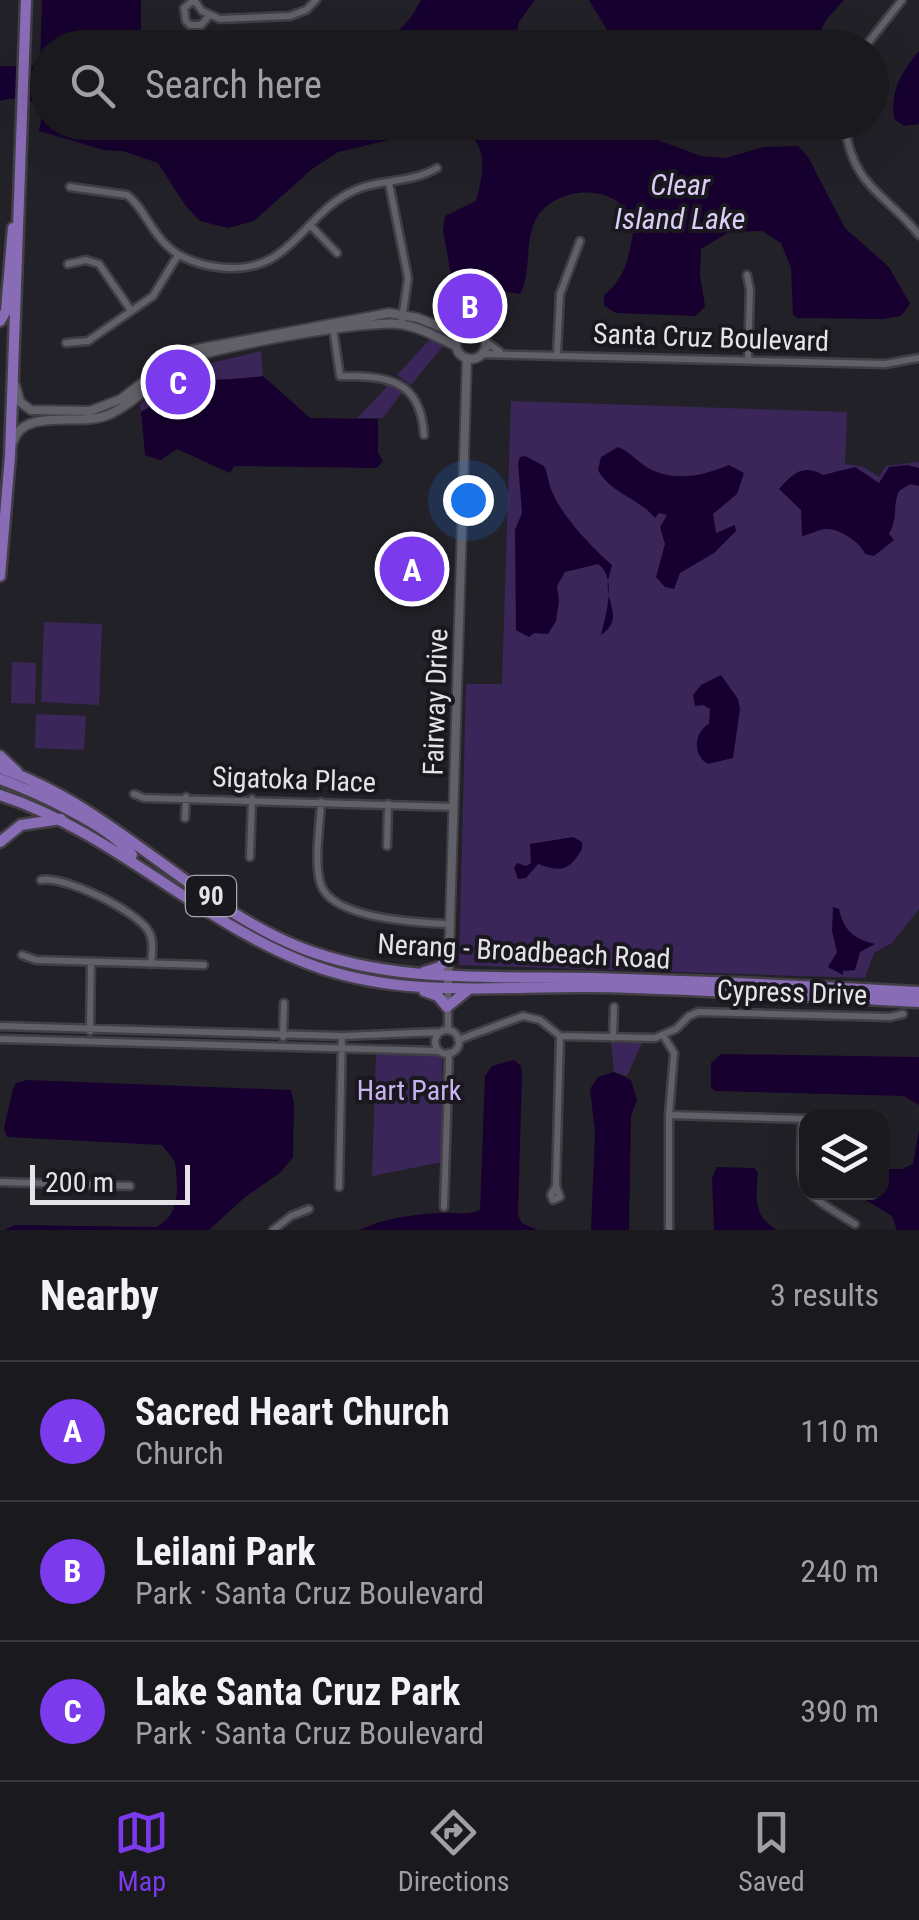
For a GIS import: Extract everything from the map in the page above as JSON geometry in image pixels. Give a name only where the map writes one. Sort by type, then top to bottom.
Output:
[{"type":"main road","points":[[0,576],[10,454],[26,0]]},
{"type":"main road","points":[[0,321],[6,312],[22,168]]},
{"type":"main road","points":[[0,756],[20,776]]},
{"type":"main road","name":"Nerang - Broadbeach Road","points":[[0,768],[80,806],[278,938],[338,960],[414,980]]},
{"type":"main road","points":[[0,779],[74,814],[126,848],[138,863]]},
{"type":"main road","name":"90","points":[[0,795],[62,819]]},
{"type":"main road","points":[[0,842],[20,825],[62,819]]},
{"type":"main road","name":"Nerang - Broadbeach Road","points":[[62,819],[138,863],[241,931],[290,956],[347,976],[448,982],[694,981],[919,992]]},
{"type":"main road","points":[[448,955],[436,969],[414,980],[447,1007],[470,988]]},
{"type":"main road","name":"Nerang - Broadbeach Road","points":[[448,982],[470,988],[626,988],[919,1002]]},
{"type":"street","points":[[209,16],[201,25],[186,21],[184,8],[194,0],[209,16],[220,19],[290,16],[306,10],[316,0]]},
{"type":"street","points":[[878,30],[902,0]]},
{"type":"street","points":[[848,140],[853,160],[876,196],[919,235]]},
{"type":"street","points":[[70,187],[127,195],[157,236],[178,254],[210,268],[256,266],[277,256],[348,193],[419,178],[437,168]]},
{"type":"street","points":[[390,183],[408,278],[402,319]]},
{"type":"street","points":[[311,226],[337,253]]},
{"type":"street","points":[[557,354],[560,294],[580,241]]},
{"type":"street","points":[[66,343],[94,338],[153,296],[178,254]]},
{"type":"street","points":[[68,264],[86,260],[100,264],[130,309]]},
{"type":"street","points":[[747,275],[748,360]]},
{"type":"street","points":[[402,319],[456,346]]},
{"type":"street","points":[[10,454],[15,435],[25,424],[118,410],[192,358],[332,326],[402,319],[459,334],[474,329],[500,353]]},
{"type":"street","points":[[332,326],[340,376],[394,380],[418,403],[424,435]]},
{"type":"street","points":[[459,334],[456,346],[459,354],[467,358],[482,354],[486,341]]},
{"type":"street","name":"Santa Cruz Boulevard","points":[[482,354],[885,364],[919,358]]},
{"type":"street","name":"Fairway Drive","points":[[448,982],[467,358]]},
{"type":"street","points":[[12,375],[20,402],[36,411],[98,414]]},
{"type":"street","points":[[36,411],[30,417],[63,421]]},
{"type":"street","name":"Sigatoka Place","points":[[134,794],[144,798],[454,807]]},
{"type":"street","points":[[185,818],[186,798]]},
{"type":"street","points":[[250,857],[252,799]]},
{"type":"street","points":[[321,802],[319,880],[325,894],[339,906],[379,916],[450,924]]},
{"type":"street","points":[[387,846],[388,804]]},
{"type":"street","points":[[41,880],[57,879],[72,884],[141,923],[151,938],[151,964]]},
{"type":"street","points":[[22,955],[36,960],[204,965]]},
{"type":"street","points":[[90,1042],[91,962]]},
{"type":"street","points":[[439,1051],[435,1041],[444,1031],[448,982]]},
{"type":"street","points":[[283,1047],[284,1003]]},
{"type":"street","points":[[613,1038],[614,1007]]},
{"type":"street","name":"Cypress Drive","points":[[458,1040],[523,1016],[540,1020],[560,1036],[655,1038],[698,1012],[890,1017],[903,1014]]},
{"type":"street","points":[[0,1026],[342,1036],[444,1031],[455,1033],[458,1040],[457,1047],[449,1053],[0,1039]]},
{"type":"street","points":[[663,1035],[674,1054],[669,1115],[669,1230]]},
{"type":"street","points":[[339,1187],[342,1036]]},
{"type":"street","points":[[556,1186],[560,1036]]},
{"type":"street","points":[[444,1206],[449,1053]]},
{"type":"street","points":[[669,1115],[799,1119]]},
{"type":"street","points":[[0,1182],[130,1186]]},
{"type":"street","points":[[814,1200],[855,1224]]},
{"type":"street","points":[[272,1230],[309,1209]]},
{"type":"green space","points":[[465,286],[488,290],[484,327],[443,322]]},
{"type":"green space","points":[[431,338],[443,346],[411,385],[397,375]]},
{"type":"green space","points":[[261,351],[263,376],[172,385],[165,398],[141,412],[140,404],[182,370]]},
{"type":"green space","points":[[385,380],[403,391],[383,418],[357,418],[386,388]]},
{"type":"green space","points":[[511,401],[847,412],[845,464],[864,467],[879,477],[886,466],[919,462],[919,909],[892,943],[874,953],[865,978],[459,965],[466,684],[502,684]]},
{"type":"green space","points":[[44,622],[102,624],[99,705],[41,702]]},
{"type":"green space","points":[[12,662],[36,663],[35,704],[11,703]]},
{"type":"green space","points":[[36,714],[86,716],[84,750],[35,748]]},
{"type":"green space","points":[[611,1042],[642,1043],[627,1076],[614,1072]]},
{"type":"green space","name":"Hart Park","points":[[376,1055],[442,1058],[442,1162],[372,1176]]},
{"type":"water","points":[[42,0],[141,0],[141,30],[41,30]]},
{"type":"water","points":[[421,0],[535,0],[517,30],[398,30]]},
{"type":"water","points":[[589,0],[844,0],[821,30],[607,30]]},
{"type":"water","points":[[919,51],[919,124],[904,126],[894,119],[894,99],[903,74]]},
{"type":"water","points":[[0,66],[30,66],[30,100],[0,101]]},
{"type":"water","points":[[70,140],[389,140],[338,152],[312,169],[254,221],[228,228],[200,221],[158,163],[123,151]]},
{"type":"water","name":"Clear Island Lake","points":[[474,140],[658,140],[701,156],[726,158],[763,147],[798,146],[808,157],[845,228],[889,267],[910,304],[901,316],[883,319],[798,318],[793,315],[791,268],[781,243],[762,231],[729,232],[701,249],[705,306],[696,316],[616,313],[604,306],[604,295],[624,269],[633,227],[617,201],[589,193],[558,199],[536,219],[520,294],[465,286],[451,275],[443,230],[445,216],[476,201],[482,175]]},
{"type":"water","points":[[263,376],[310,418],[378,419],[378,453],[383,461],[377,468],[234,466],[230,473],[177,449],[161,460],[145,455],[141,412],[165,398],[171,385]]},
{"type":"water","points":[[618,447],[647,467],[671,476],[701,474],[729,465],[744,473],[737,494],[713,514],[716,533],[735,525],[736,531],[714,553],[680,573],[674,589],[665,587],[656,577],[665,544],[660,527],[667,515],[659,513],[655,518],[610,485],[598,470],[601,457]]},
{"type":"water","points":[[525,456],[544,466],[562,509],[612,565],[608,582],[598,564],[565,572],[557,586],[556,621],[548,634],[534,633],[529,637],[516,630],[515,530],[522,513],[518,463]]},
{"type":"water","points":[[855,467],[879,483],[889,467],[919,468],[919,486],[910,484],[899,491],[889,534],[894,540],[874,556],[865,554],[854,541],[831,529],[802,536],[801,510],[779,489],[803,470],[823,475]]},
{"type":"water","points":[[609,594],[612,623],[601,635],[607,608]]},
{"type":"water","points":[[721,675],[738,699],[740,709],[733,758],[708,764],[699,755],[697,744],[700,732],[709,724],[710,709],[695,706],[693,695],[701,685]]},
{"type":"water","points":[[573,837],[582,842],[582,849],[568,866],[558,869],[538,864],[526,878],[518,879],[514,868],[517,863],[531,863],[530,844]]},
{"type":"water","points":[[833,907],[839,909],[851,933],[875,944],[860,952],[855,970],[843,971],[843,975],[828,967],[837,952],[832,931]]},
{"type":"water","points":[[721,1054],[919,1057],[919,1105],[904,1096],[715,1091],[711,1087],[711,1063]]},
{"type":"water","points":[[514,1060],[521,1066],[522,1074],[518,1215],[522,1223],[537,1230],[359,1230],[409,1216],[480,1210],[485,1076],[492,1066]]},
{"type":"water","points":[[614,1072],[631,1080],[637,1100],[631,1116],[629,1230],[591,1230],[595,1132],[590,1089],[598,1077]]},
{"type":"water","points":[[27,1080],[291,1090],[293,1157],[281,1172],[209,1230],[4,1230],[15,1225],[156,1227],[170,1216],[176,1199],[175,1162],[162,1145],[7,1137],[4,1128],[13,1089],[16,1083]]},
{"type":"water","points":[[919,1130],[919,1230],[897,1230],[892,1216],[866,1200],[889,1200],[889,1169],[913,1164]]},
{"type":"water","points":[[717,1167],[754,1168],[758,1173],[760,1212],[777,1230],[714,1230],[712,1178]]},
{"type":"place","name":"Leilani Park","points":[[470,306]]},
{"type":"place","name":"Lake Santa Cruz Park","points":[[178,382]]},
{"type":"place","name":"Sacred Heart Church","points":[[412,569]]}]
